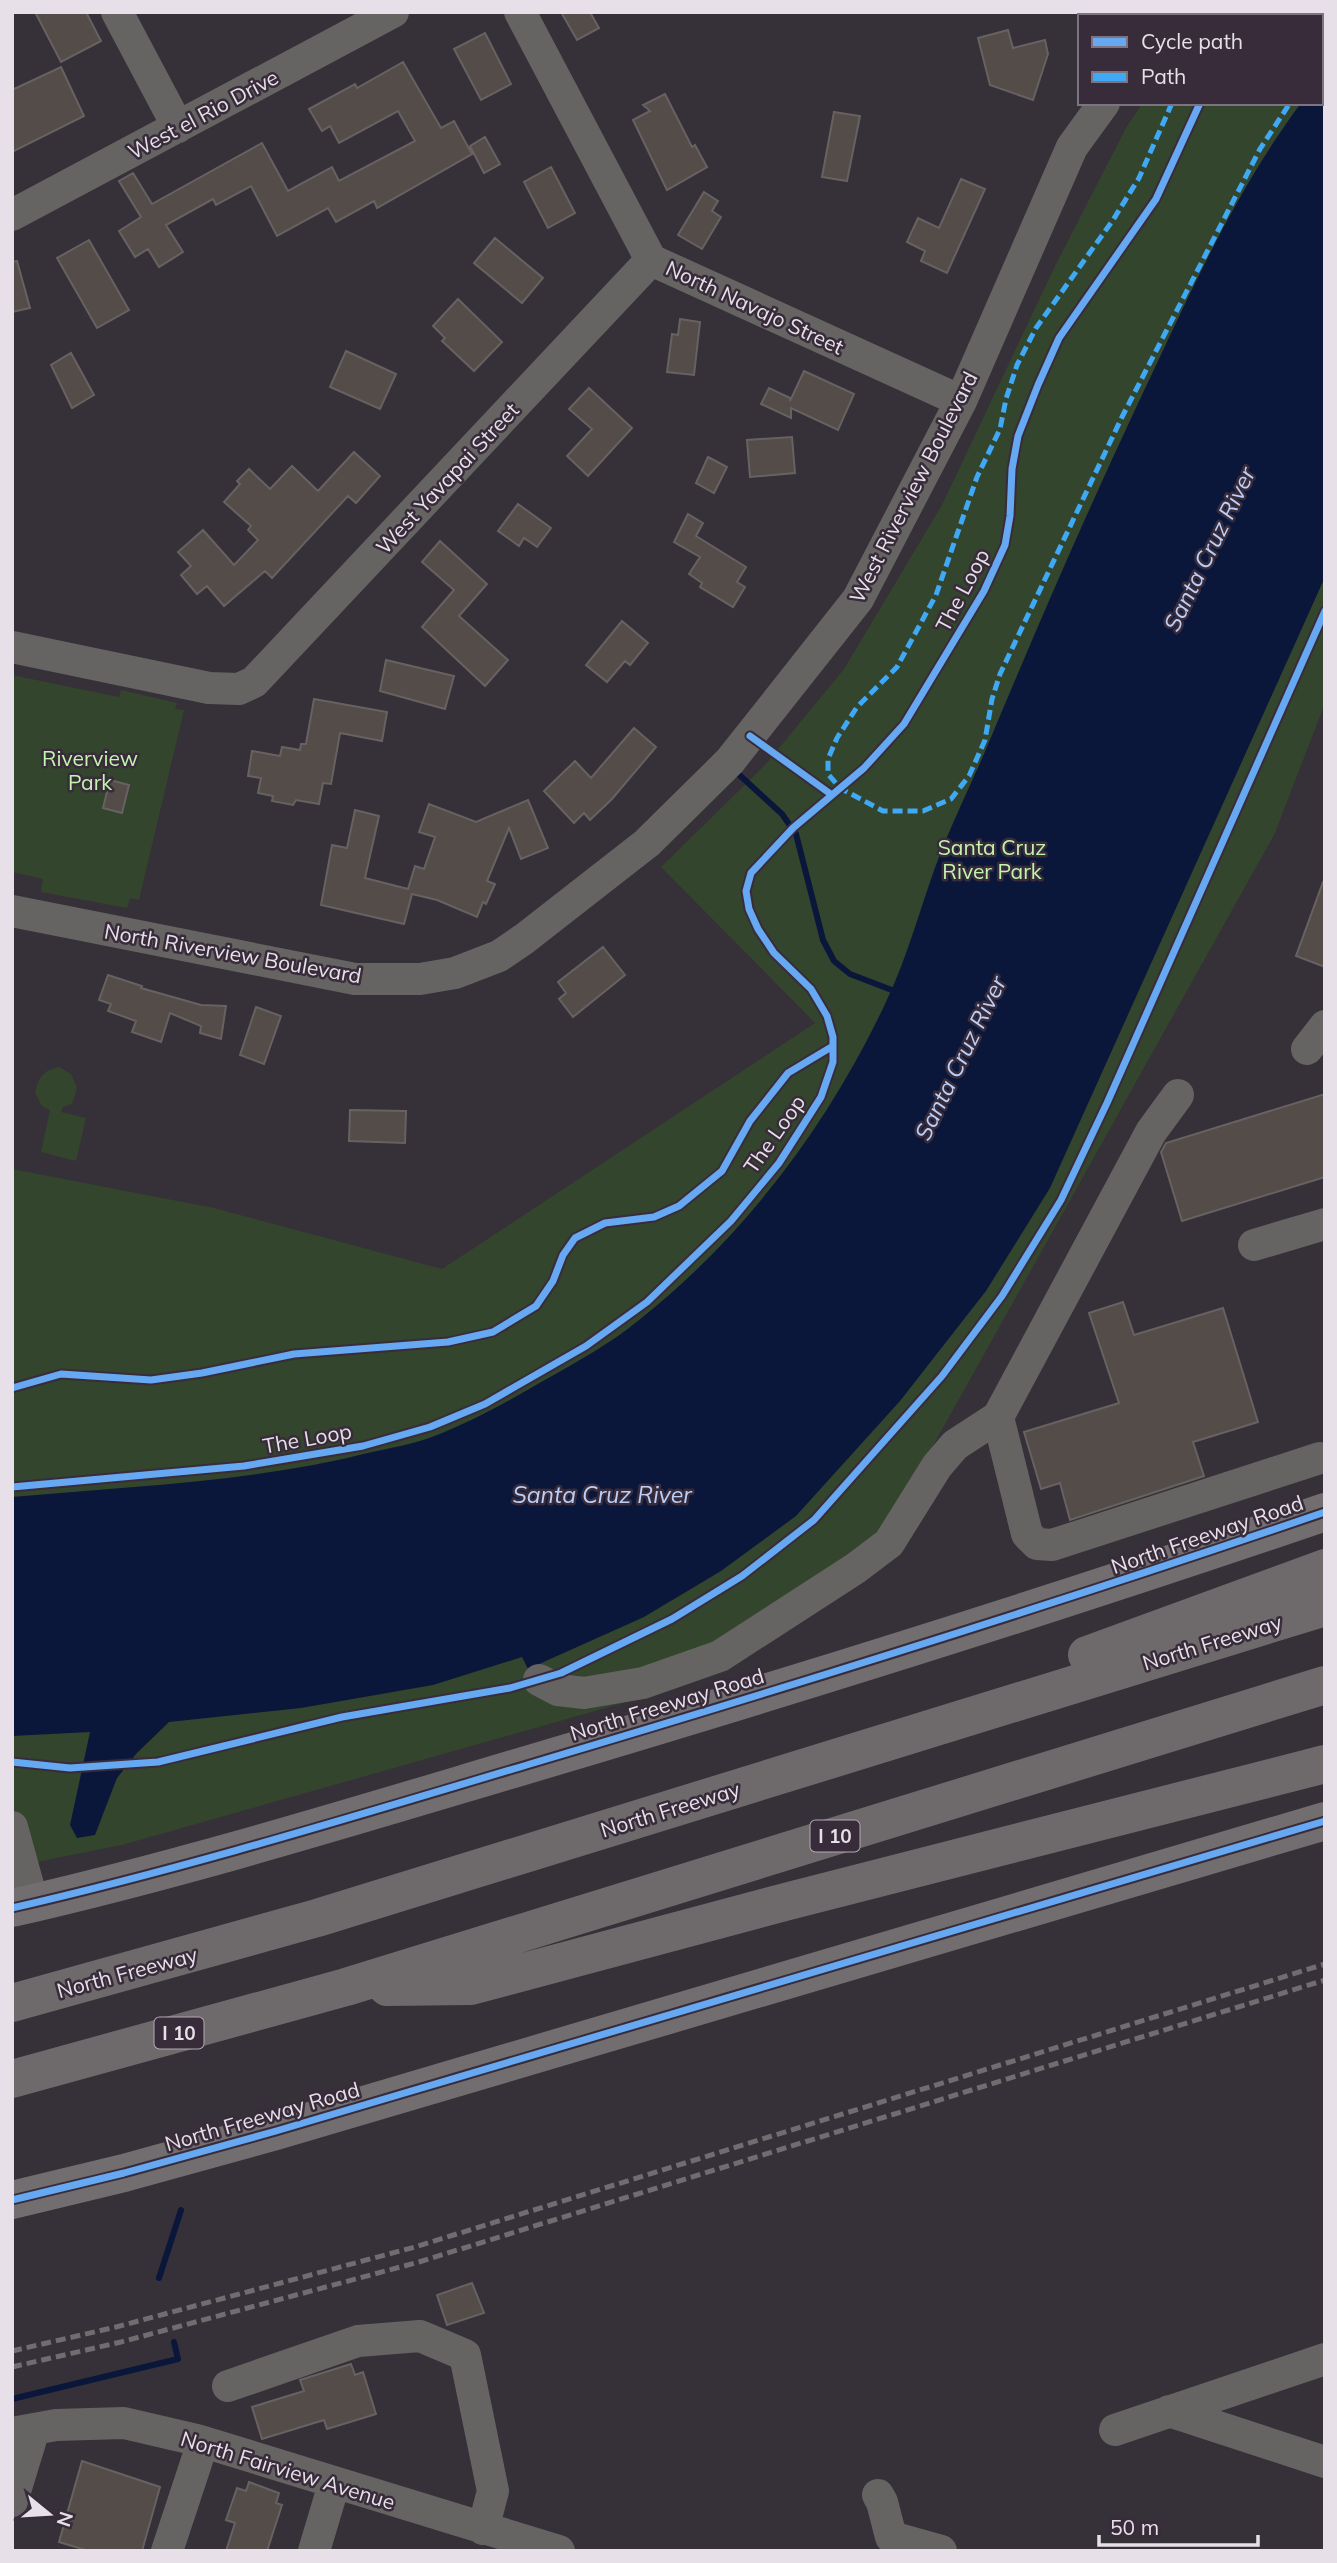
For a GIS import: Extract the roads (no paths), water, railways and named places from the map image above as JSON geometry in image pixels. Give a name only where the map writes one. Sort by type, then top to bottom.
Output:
[{"type":"highway","points":[[673,1809],[1325,1567]]},
{"type":"highway","name":"North Freeway","points":[[12,2003],[317,1918],[1325,1607]]},
{"type":"highway","name":"I 10","points":[[12,2079],[346,1987],[1325,1685]]},
{"type":"highway","points":[[346,1987],[471,1986],[785,1902],[1325,1765]]},
{"type":"main road","name":"North Freeway Road","points":[[23,1906],[255,1846],[662,1725],[1156,1570],[1325,1512]]},
{"type":"main road","name":"North Freeway Road","points":[[12,2200],[276,2132],[1325,1821]]},
{"type":"street","points":[[117,12],[177,127]]},
{"type":"street","name":"West el Rio Drive","points":[[12,215],[393,12]]},
{"type":"street","name":"North Navajo Street","points":[[520,12],[651,260],[961,401]]},
{"type":"street","name":"West Riverview Boulevard","points":[[455,973],[499,956],[647,844],[730,761],[858,599],[961,401],[1072,147],[1103,105]]},
{"type":"street","name":"West Yavapai Street","points":[[12,647],[209,688],[239,689],[254,682],[651,260]]},
{"type":"street","name":"North Riverview Boulevard","points":[[12,911],[355,979],[420,979],[455,973]]},
{"type":"street","points":[[539,1680],[558,1690],[584,1693],[643,1683],[720,1656],[889,1543],[937,1466],[955,1446],[998,1418],[1151,1132],[1178,1095]]},
{"type":"street","points":[[1254,1245],[1325,1224]]},
{"type":"street","points":[[998,1418],[1027,1534],[1037,1544],[1052,1545],[1320,1458]]},
{"type":"street","points":[[12,1828],[23,1906]]},
{"type":"street","points":[[228,2386],[358,2341],[420,2336],[465,2355],[494,2491],[492,2538]]},
{"type":"street","points":[[1115,2430],[1325,2359]]},
{"type":"street","points":[[1168,2411],[1325,2462]]},
{"type":"street","name":"North Fairview Avenue","points":[[23,2431],[56,2425],[124,2423],[203,2442],[492,2538],[559,2551]]},
{"type":"street","points":[[12,2501],[23,2431]]},
{"type":"street","points":[[167,2551],[203,2442]]},
{"type":"street","points":[[314,2551],[334,2484]]},
{"type":"street","points":[[878,2496],[891,2537],[941,2551]]},
{"type":"water","name":"Santa Cruz River","points":[[1325,72],[1325,577],[1050,1188],[986,1291],[900,1401],[796,1516],[721,1571],[644,1617],[528,1669],[522,1657],[433,1685],[301,1708],[169,1722],[136,1754],[117,1778],[95,1835],[77,1838],[70,1825],[90,1732],[12,1736],[12,1497],[238,1477],[328,1462],[432,1437],[502,1404],[604,1345],[639,1320],[714,1253],[780,1176],[810,1135],[862,1049],[901,966],[952,825],[1114,454],[1171,333],[1231,214],[1276,139],[1300,105],[1323,105]]},
{"type":"waterway","points":[[735,771],[782,814],[796,834],[823,940],[834,961],[850,974],[897,992]]},
{"type":"waterway","points":[[159,2278],[181,2210]]},
{"type":"waterway","points":[[12,2399],[178,2359],[174,2342]]},
{"type":"railway","points":[[12,2351],[116,2327],[415,2247],[1325,1964]]},
{"type":"railway","points":[[12,2367],[121,2342],[419,2262],[1325,1980]]},
{"type":"park label","name":"Riverview Park","points":[[90,770]]},
{"type":"park label","name":"Santa Cruz River Park","points":[[992,859]]}]
